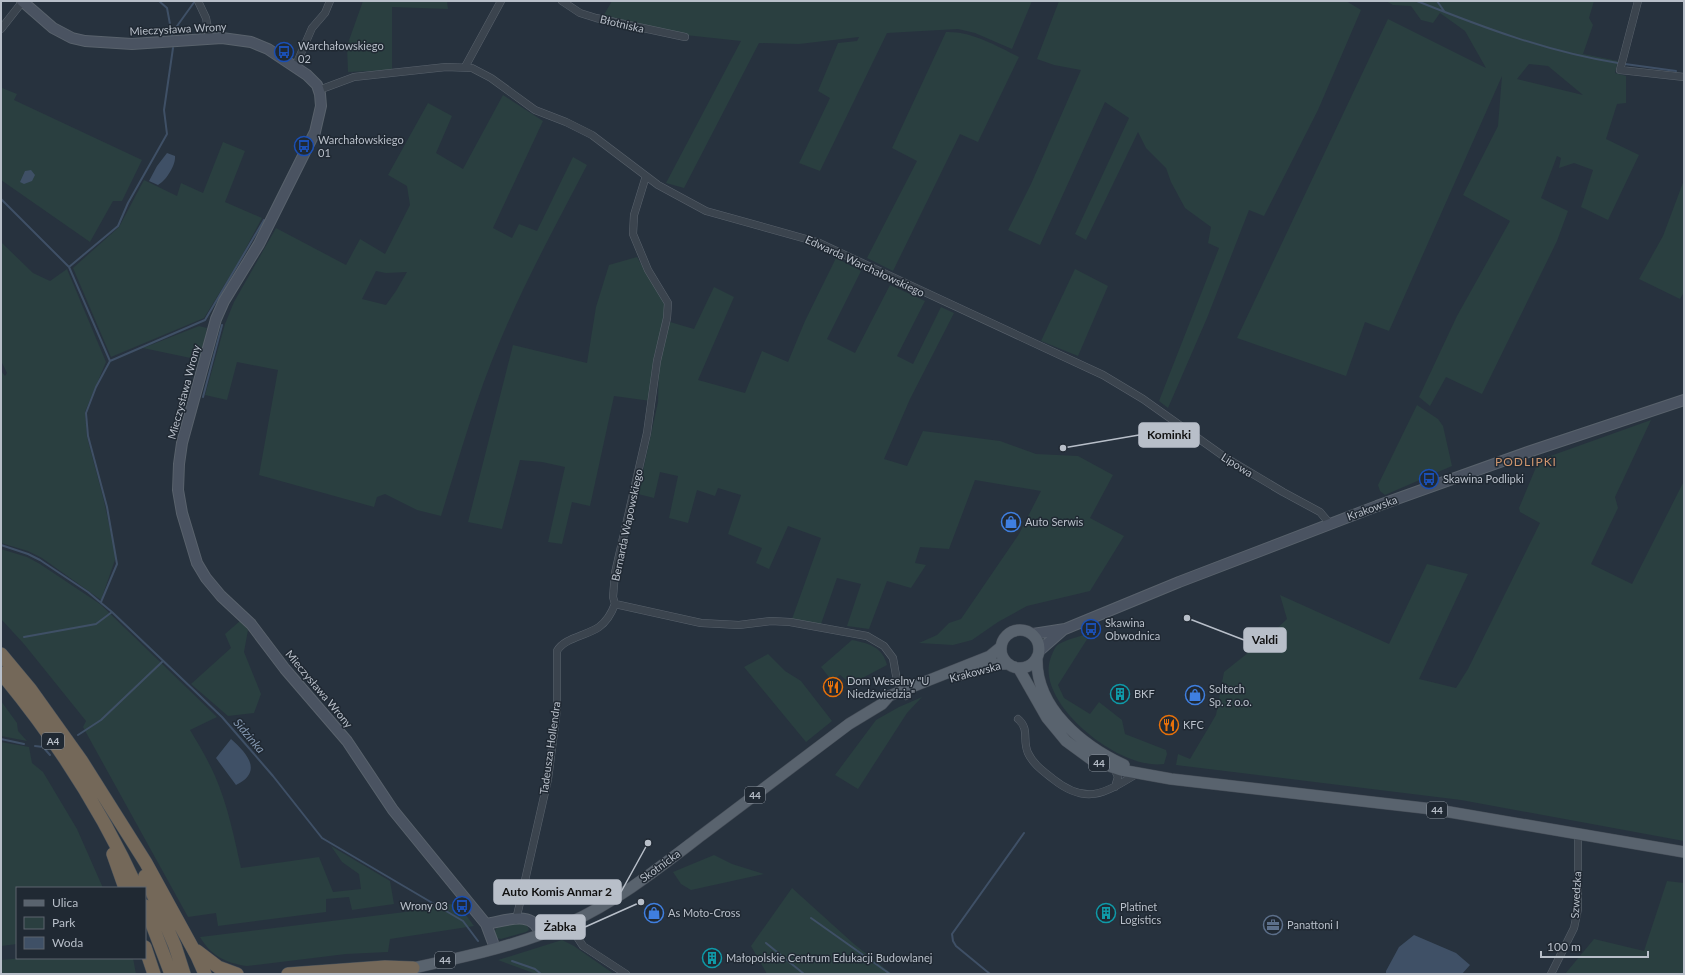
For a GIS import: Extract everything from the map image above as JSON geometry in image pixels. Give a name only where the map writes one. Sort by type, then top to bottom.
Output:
[{"type":"highway","name":"A4","points":[[1,654],[58,726],[105,800],[145,876],[175,946],[184,974]]},
{"type":"highway","name":"A4","points":[[1,673],[59,749],[99,813],[136,887]]},
{"type":"highway","points":[[105,800],[146,864],[191,945],[205,974]]},
{"type":"highway","points":[[99,813],[124,887]]},
{"type":"highway","points":[[146,909],[171,974]]},
{"type":"highway","points":[[191,945],[209,962],[237,974]]},
{"type":"highway","points":[[146,950],[154,974]]},
{"type":"highway","points":[[288,974],[385,967],[413,968]]},
{"type":"main road","name":"44","points":[[1002,647],[1007,637],[1015,631],[1025,630],[1033,634],[1038,642],[1038,677],[1046,697],[1062,721],[1074,733],[1097,750],[1140,774]]},
{"type":"main road","points":[[1002,647],[1003,656],[1007,664],[1019,669],[1028,667],[1038,654]]},
{"type":"main road","name":"Krakowska","points":[[950,672],[990,656],[1002,647]]},
{"type":"main road","name":"Krakowska","points":[[943,681],[996,664],[1007,664]]},
{"type":"main road","name":"44","points":[[1019,669],[1047,718],[1066,740],[1092,760],[1114,768],[1170,779],[1432,809],[1684,852]]},
{"type":"main road","name":"Skotnicka","points":[[386,974],[494,948],[540,934],[568,923],[599,907],[630,888],[849,724],[882,704],[894,702],[904,693],[950,672]]},
{"type":"main road","name":"Skotnicka","points":[[904,693],[943,681]]},
{"type":"street","points":[[1,29],[22,1]]},
{"type":"street","name":"Mieczysława Wrony","points":[[22,1],[53,28],[72,38],[84,41],[132,44],[231,38],[251,42],[268,49],[307,75],[319,90],[321,106],[315,132],[258,244],[224,301],[216,319],[182,444],[178,490],[182,513],[197,563],[206,578],[251,624],[285,669],[347,741],[393,810],[486,924],[494,948]]},
{"type":"street","points":[[198,1],[206,18],[210,39]]},
{"type":"street","points":[[295,67],[312,28],[325,13],[330,1]]},
{"type":"street","points":[[465,67],[501,1]]},
{"type":"street","name":"Błotniska","points":[[562,1],[580,13],[596,18],[685,37]]},
{"type":"street","points":[[1638,1],[1620,70],[1684,77]]},
{"type":"street","name":"Edwarda Warchałowskiego","points":[[319,90],[354,77],[446,67],[472,68],[491,78],[535,110],[566,122],[592,135],[668,191],[706,211],[817,242],[944,302],[1078,362],[1146,401]]},
{"type":"street","name":"Bernarda Wapowskiego","points":[[615,604],[613,597],[615,573],[647,433],[657,361],[667,318],[668,303],[648,270],[633,234],[634,215],[646,176]]},
{"type":"street","name":"Krakowska","points":[[1033,634],[1065,629],[1112,608],[1330,524],[1535,450],[1684,400]]},
{"type":"street","name":"Lipowa","points":[[1146,401],[1226,458],[1320,512],[1330,524]]},
{"type":"street","points":[[615,604],[701,623],[739,626],[771,621],[790,622],[867,636],[884,646],[893,658],[897,682],[904,693]]},
{"type":"street","name":"Tadeusza Hollendra","points":[[516,920],[548,779],[557,709],[557,651],[560,645],[600,626],[611,613],[615,604]]},
{"type":"street","name":"Krakowska","points":[[1038,654],[1065,629]]},
{"type":"street","points":[[1018,719],[1023,723],[1026,731],[1027,750],[1033,762],[1067,790],[1082,795],[1098,794],[1140,774]]},
{"type":"street","points":[[1114,768],[1118,777],[1115,787]]},
{"type":"street","name":"Szwedzka","points":[[1551,974],[1574,928],[1578,910],[1578,834]]},
{"type":"street","points":[[486,924],[523,919],[534,921],[540,934]]},
{"type":"street","points":[[568,923],[584,946],[626,974]]},
{"type":"green space","points":[[363,1],[447,1],[448,9],[392,7],[392,70],[348,72],[347,46]]},
{"type":"green space","points":[[612,1],[1032,1],[1012,49],[975,33],[958,29],[887,33],[820,171],[799,163],[830,98],[818,91],[838,43],[857,41],[859,37],[799,44],[759,43],[684,188],[666,183],[741,41],[685,35],[602,18]]},
{"type":"green space","points":[[1059,1],[1346,1],[1361,10],[1318,110],[1264,216],[1249,210],[1207,318],[1168,408],[1159,401],[1219,248],[1208,243],[1211,227],[1185,208],[1171,182],[1166,168],[1146,148],[1138,132],[1086,240],[1075,234],[1129,118],[1105,102],[1040,245],[1008,230],[1031,184],[1081,70],[1054,65],[1037,59]]},
{"type":"green space","points":[[1386,1],[1594,1],[1589,18],[1593,25],[1583,54],[1618,61],[1615,73],[1626,76],[1626,103],[1617,104],[1606,139],[1639,155],[1608,220],[1581,207],[1593,170],[1574,163],[1559,168],[1561,158],[1557,156],[1541,198],[1568,211],[1557,241],[1482,394],[1446,377],[1430,406],[1419,397],[1457,316],[1510,221],[1463,195],[1498,126],[1502,76],[1389,331],[1365,322],[1346,376],[1237,338],[1388,19],[1486,68],[1465,31],[1440,13],[1433,23],[1421,20],[1411,6],[1393,5]],"holes":[[[1529,64],[1548,66],[1583,95],[1517,79]]]},
{"type":"green space","points":[[946,32],[955,32],[974,37],[993,44],[1019,57],[978,142],[960,134],[893,271],[867,258],[917,161],[892,148]]},
{"type":"green space","points":[[2,88],[17,94],[14,100],[142,160],[122,201],[113,201],[90,242],[1,180]]},
{"type":"green space","points":[[503,95],[543,121],[493,228],[512,238],[519,224],[537,231],[573,157],[587,165],[531,274],[491,362],[461,450],[441,516],[417,510],[385,494],[377,497],[374,507],[259,475],[278,370],[237,362],[227,400],[205,395],[225,324],[234,302],[276,228],[346,265],[360,239],[385,254],[410,205],[407,186],[388,175],[428,103],[452,116],[436,153],[463,169]],"holes":[[[376,271],[386,273],[407,272],[386,305],[362,299]]]},
{"type":"green space","points":[[223,142],[245,151],[225,202],[262,218],[239,261],[204,318],[111,357],[73,268],[119,227],[144,180],[177,196],[181,183],[203,193]]},
{"type":"green space","points":[[1684,180],[1684,292],[1680,299],[1639,279],[1663,236]]},
{"type":"green space","points":[[1,242],[33,273],[50,281],[67,269],[106,362],[85,412],[87,437],[104,501],[116,557],[101,600],[42,558],[28,551],[1,543],[1,371],[5,376],[7,373],[1,361]]},
{"type":"green space","points":[[637,257],[665,305],[664,320],[655,352],[651,401],[614,396],[590,506],[572,502],[562,544],[548,542],[565,467],[542,462],[520,460],[502,529],[468,522],[513,345],[587,363],[596,307],[609,265]]},
{"type":"green space","points":[[836,258],[861,271],[827,339],[855,353],[890,285],[925,301],[897,356],[913,364],[941,307],[954,313],[910,399],[884,459],[907,466],[923,431],[1000,441],[1036,454],[1078,456],[1113,475],[1090,518],[1124,536],[1090,591],[1027,606],[998,622],[972,640],[953,645],[919,643],[937,635],[949,623],[961,619],[1019,534],[1041,491],[975,480],[949,549],[920,547],[915,563],[926,565],[911,588],[887,581],[869,629],[847,626],[861,584],[837,578],[821,624],[792,619],[821,538],[788,526],[769,569],[756,563],[762,548],[728,534],[741,495],[718,488],[715,496],[697,490],[688,523],[669,518],[678,476],[660,472],[654,498],[638,494],[658,402],[659,363],[670,322],[694,329],[714,287],[734,297],[698,380],[745,393],[762,351],[788,362],[805,321]]},
{"type":"green space","points":[[1075,269],[1108,286],[1078,356],[1041,341]]},
{"type":"green space","points":[[199,326],[207,328],[200,360],[143,348]]},
{"type":"green space","points":[[1417,405],[1438,419],[1443,426],[1452,466],[1385,495],[1380,491],[1378,485]]},
{"type":"green space","points":[[1651,420],[1615,497],[1618,508],[1591,564],[1632,584],[1684,481],[1684,841],[1461,800],[1176,765],[1178,754],[1190,759],[1216,715],[1224,672],[1269,636],[1287,619],[1280,595],[1389,644],[1427,564],[1468,574],[1419,679],[1456,688],[1468,669],[1540,523],[1520,512],[1519,508],[1539,460]]},
{"type":"green space","points":[[1,549],[27,557],[40,564],[100,604],[217,717],[190,730],[220,787],[241,868],[319,857],[333,892],[361,889],[359,874],[342,862],[331,846],[390,881],[394,904],[352,910],[349,897],[326,899],[326,912],[218,926],[216,913],[188,917],[83,727],[86,721],[24,644],[1,619]]},
{"type":"green space","points":[[240,621],[248,630],[244,652],[261,694],[254,713],[228,716],[191,684],[231,648],[225,634]]},
{"type":"green space","points":[[1091,633],[1058,685],[1064,698],[1090,714],[1099,702],[1122,720],[1125,734],[1166,750],[1167,754],[1164,764],[1146,763],[1125,757],[1104,745],[1084,730],[1067,712],[1055,694],[1049,675],[1051,657],[1055,648],[1059,644],[1066,641]]},
{"type":"green space","points":[[852,640],[869,644],[874,647],[882,654],[887,665],[851,684],[840,675],[832,681],[821,667]]},
{"type":"green space","points":[[768,654],[785,671],[801,681],[832,721],[806,742],[744,667]]},
{"type":"green space","points":[[922,697],[907,713],[858,789],[835,775],[876,720],[899,707]]},
{"type":"green space","points":[[1,701],[17,723],[18,731],[27,741],[1,736]]},
{"type":"green space","points":[[1,742],[29,747],[32,763],[43,772],[77,829],[103,887],[16,887],[16,944],[1,946]]},
{"type":"green space","points":[[714,855],[732,864],[764,874],[691,890],[681,884],[673,872]]},
{"type":"green space","points":[[1667,881],[1684,883],[1684,974],[1565,974],[1594,939],[1644,951]]},
{"type":"green space","points":[[792,888],[854,944],[892,974],[767,974],[751,946]]},
{"type":"green space","points":[[457,903],[474,926],[390,939],[388,952],[346,954],[247,966],[232,963],[220,958],[204,944],[200,937],[405,912]]},
{"type":"green space","points":[[523,922],[529,930],[526,932],[501,939],[496,938],[494,933],[497,927]]},
{"type":"green space","points":[[562,940],[574,946],[614,974],[536,974],[498,960]]},
{"type":"green space","points":[[16,959],[133,959],[136,974],[1,974],[1,960]]},
{"type":"water","points":[[167,153],[175,156],[174,164],[170,172],[158,185],[149,181],[157,166]]},
{"type":"water","points":[[31,170],[35,175],[32,181],[24,184],[20,182],[25,171]]},
{"type":"water","points":[[231,739],[247,757],[251,769],[244,780],[236,785],[216,758]]},
{"type":"water","points":[[1414,935],[1456,953],[1470,965],[1462,974],[1386,974],[1386,971],[1399,947]]},
{"type":"waterway","points":[[159,1],[167,8],[172,35]]},
{"type":"waterway","points":[[172,33],[195,1]]},
{"type":"waterway","points":[[1417,1],[1516,38],[1566,52],[1618,63]]},
{"type":"waterway","points":[[1437,1],[1444,11]]},
{"type":"waterway","points":[[69,267],[118,226],[128,203],[167,134],[164,110],[173,48]]},
{"type":"waterway","points":[[1625,64],[1676,71]]},
{"type":"waterway","points":[[1,199],[69,267],[110,361],[96,387],[86,413],[88,436],[107,507],[117,564],[101,602]]},
{"type":"waterway","points":[[110,361],[205,320],[264,220]]},
{"type":"waterway","points":[[203,397],[222,325]]},
{"type":"waterway","name":"Sidzinka","points":[[1,545],[28,554],[40,560],[88,592],[112,612],[222,717],[273,776],[322,838],[463,921],[478,941]]},
{"type":"waterway","points":[[24,637],[96,624],[112,612]]},
{"type":"waterway","points":[[78,735],[101,720],[163,661]]},
{"type":"waterway","points":[[1,739],[24,744]]},
{"type":"waterway","points":[[35,746],[43,747],[50,755]]},
{"type":"waterway","points":[[990,974],[956,946],[953,941],[952,934],[1024,833]]},
{"type":"waterway","points":[[811,918],[890,974]]},
{"type":"waterway","points":[[766,943],[804,974]]},
{"type":"waterway","name":"Sidzinka","points":[[512,961],[535,969],[541,974]]},
{"type":"place","name":"Warchałowskiego 02","points":[[284,52]]},
{"type":"place","name":"Warchałowskiego 01","points":[[304,146]]},
{"type":"place","name":"Kominki","points":[[1063,448]]},
{"type":"place","name":"Skawina Podlipki","points":[[1429,479]]},
{"type":"place","name":"Auto Serwis","points":[[1011,522]]},
{"type":"place","name":"Valdi","points":[[1187,618]]},
{"type":"place","name":"Skawina Obwodnica","points":[[1091,629]]},
{"type":"place","name":"Dom Weselny \"U Niedźwiedzia\"","points":[[833,687]]},
{"type":"place","name":"BKF","points":[[1120,694]]},
{"type":"place","name":"Soltech Sp. z o.o.","points":[[1195,695]]},
{"type":"place","name":"KFC","points":[[1169,725]]},
{"type":"place","name":"Auto Komis Anmar 2","points":[[648,843]]},
{"type":"place","name":"Żabka","points":[[641,902]]},
{"type":"place","name":"Wrony 03","points":[[462,906]]},
{"type":"place","name":"As Moto-Cross","points":[[654,913]]},
{"type":"place","name":"Platinet Logistics","points":[[1106,913]]},
{"type":"place","name":"Panattoni I","points":[[1273,925]]},
{"type":"place","name":"Małopolskie Centrum Edukacji Budowlanej","points":[[712,958]]},
{"type":"district","name":"PODLIPKI","points":[[1526,462]]}]
